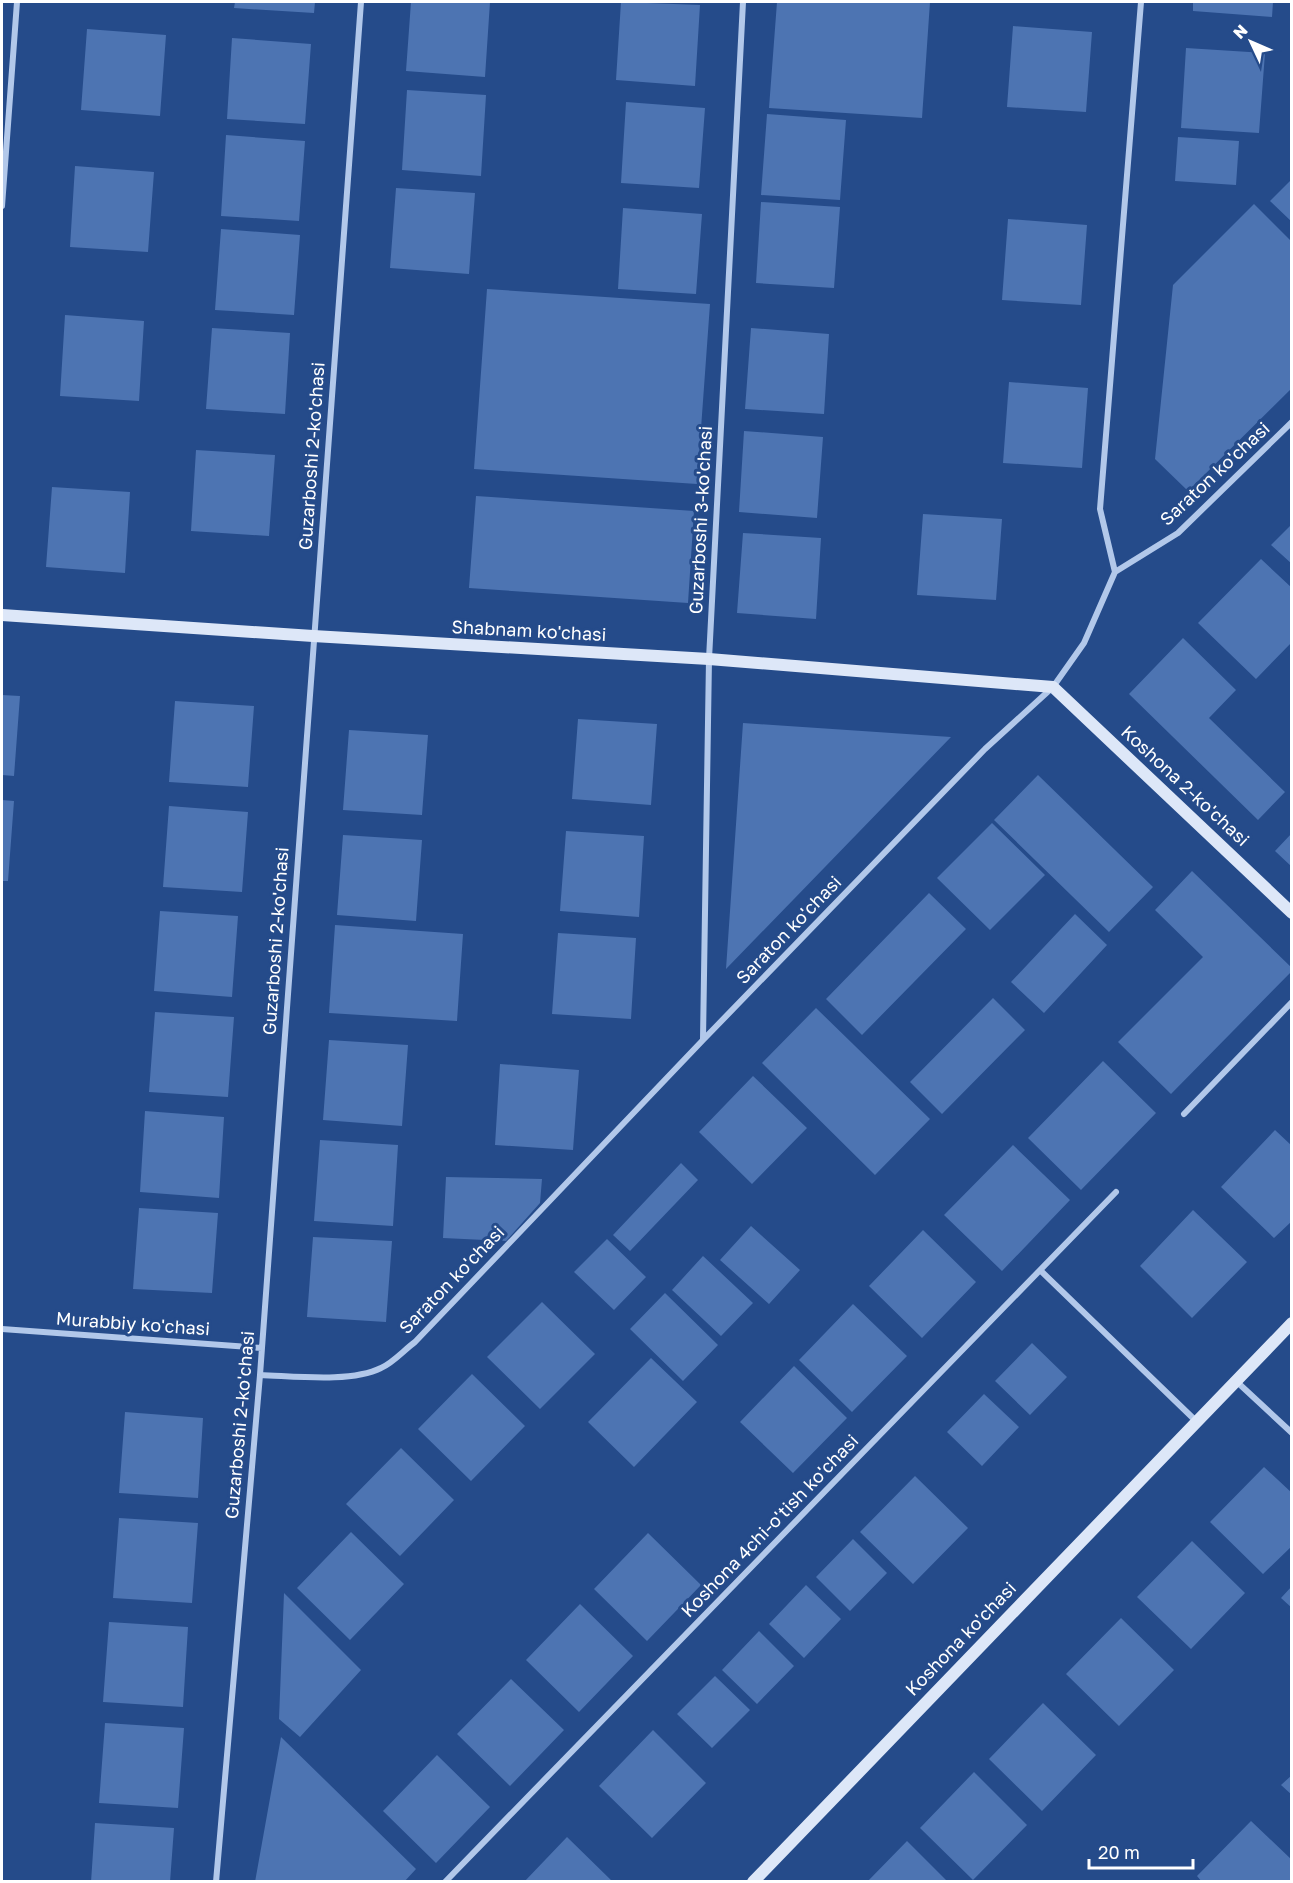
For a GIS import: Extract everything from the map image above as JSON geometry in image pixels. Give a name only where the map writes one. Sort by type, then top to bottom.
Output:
[{"type":"street","points":[[2,206],[17,2]]},
{"type":"street","name":"Guzarboshi 2-ko'chasi","points":[[216,1881],[260,1375],[360,2]]},
{"type":"street","name":"Guzarboshi 3-ko'chasi","points":[[703,1040],[709,659],[743,2]]},
{"type":"street","points":[[1115,572],[1100,509],[1141,2]]},
{"type":"street","name":"Saraton ko'chasi","points":[[260,1375],[341,1377],[360,1375],[382,1368],[415,1342],[703,1040],[986,749],[1053,687],[1084,644],[1115,572],[1178,533],[1292,422]]},
{"type":"street","name":"Shabnam ko'chasi","points":[[2,615],[709,659],[1053,687]]},
{"type":"street","name":"Koshona 2-ko'chasi","points":[[1053,687],[1292,913]]},
{"type":"street","points":[[1184,1114],[1292,1002]]},
{"type":"street","name":"Koshona 4chi-o'tish ko'chasi","points":[[445,1881],[1116,1192]]},
{"type":"street","points":[[1040,1270],[1196,1421]]},
{"type":"street","name":"Koshona ko'chasi","points":[[753,1881],[1292,1323]]},
{"type":"street","name":"Murabbiy ko'chasi","points":[[2,1329],[262,1348]]},
{"type":"street","points":[[1236,1380],[1292,1433]]},
{"type":"building","points":[[235,2],[315,2],[314,13],[234,8]]},
{"type":"building","points":[[411,2],[490,2],[485,77],[406,71]]},
{"type":"building","points":[[621,2],[700,5],[695,86],[616,80]]},
{"type":"building","points":[[777,2],[930,2],[922,118],[769,108]]},
{"type":"building","points":[[1193,2],[1273,2],[1272,17],[1193,11]]},
{"type":"building","points":[[1013,26],[1092,32],[1086,112],[1007,107]]},
{"type":"building","points":[[87,29],[166,35],[160,116],[81,110]]},
{"type":"building","points":[[232,38],[311,44],[305,124],[227,119]]},
{"type":"building","points":[[1186,48],[1265,53],[1259,133],[1181,128]]},
{"type":"building","points":[[407,90],[486,95],[481,176],[402,170]]},
{"type":"building","points":[[626,102],[705,108],[699,188],[621,183]]},
{"type":"building","points":[[767,114],[846,120],[840,200],[761,195]]},
{"type":"building","points":[[226,135],[305,141],[299,221],[221,216]]},
{"type":"building","points":[[1178,137],[1239,141],[1236,185],[1175,181]]},
{"type":"building","points":[[75,166],[154,172],[148,252],[70,247]]},
{"type":"building","points":[[1292,179],[1292,222],[1270,201]]},
{"type":"building","points":[[396,188],[475,193],[469,274],[390,268]]},
{"type":"building","points":[[761,202],[840,207],[834,288],[756,283]]},
{"type":"building","points":[[1254,204],[1292,242],[1292,388],[1188,491],[1155,459],[1173,285]]},
{"type":"building","points":[[623,208],[702,214],[696,294],[618,289]]},
{"type":"building","points":[[1008,219],[1087,225],[1081,305],[1002,300]]},
{"type":"building","points":[[221,229],[300,235],[294,315],[215,310]]},
{"type":"building","points":[[487,289],[710,304],[697,484],[474,469]]},
{"type":"building","points":[[65,315],[144,321],[139,401],[60,396]]},
{"type":"building","points":[[212,328],[290,333],[285,414],[206,409]]},
{"type":"building","points":[[751,328],[829,334],[824,414],[745,409]]},
{"type":"building","points":[[1009,382],[1088,388],[1082,468],[1003,463]]},
{"type":"building","points":[[744,431],[823,437],[817,518],[739,512]]},
{"type":"building","points":[[196,450],[275,455],[269,536],[191,531]]},
{"type":"building","points":[[52,487],[130,492],[125,573],[46,567]]},
{"type":"building","points":[[476,496],[694,511],[688,603],[469,588]]},
{"type":"building","points":[[923,514],[1002,519],[996,600],[917,595]]},
{"type":"building","points":[[1292,524],[1292,564],[1271,545]]},
{"type":"building","points":[[743,533],[821,538],[816,619],[737,613]]},
{"type":"building","points":[[1261,559],[1292,588],[1292,642],[1256,679],[1198,623]]},
{"type":"building","points":[[1183,638],[1236,690],[1209,718],[1285,792],[1258,820],[1129,694]]},
{"type":"building","points":[[2,695],[20,696],[14,776],[2,775]]},
{"type":"building","points":[[175,701],[254,706],[248,787],[169,782]]},
{"type":"building","points":[[578,719],[657,724],[651,805],[572,799]]},
{"type":"building","points":[[743,723],[951,737],[726,969]]},
{"type":"building","points":[[349,730],[428,735],[422,815],[343,810]]},
{"type":"building","points":[[1038,775],[1153,887],[1109,932],[994,820]]},
{"type":"building","points":[[2,800],[14,801],[8,881],[2,881]]},
{"type":"building","points":[[169,806],[248,812],[242,892],[163,887]]},
{"type":"building","points":[[992,823],[1045,875],[990,930],[937,878]]},
{"type":"building","points":[[566,831],[644,836],[639,917],[560,911]]},
{"type":"building","points":[[1292,833],[1292,867],[1275,851]]},
{"type":"building","points":[[343,835],[422,840],[416,921],[337,915]]},
{"type":"building","points":[[1192,871],[1292,968],[1292,971],[1171,1094],[1118,1042],[1203,957],[1155,910]]},
{"type":"building","points":[[929,893],[966,929],[862,1035],[826,999]]},
{"type":"building","points":[[160,911],[238,916],[232,997],[154,991]]},
{"type":"building","points":[[1075,914],[1107,945],[1044,1013],[1011,982]]},
{"type":"building","points":[[335,925],[463,934],[457,1021],[329,1013]]},
{"type":"building","points":[[558,933],[636,938],[631,1019],[552,1014]]},
{"type":"building","points":[[993,998],[1025,1030],[942,1114],[910,1082]]},
{"type":"building","points":[[816,1008],[930,1119],[875,1175],[762,1063]]},
{"type":"building","points":[[155,1012],[234,1017],[228,1097],[149,1092]]},
{"type":"building","points":[[329,1040],[408,1045],[402,1126],[323,1120]]},
{"type":"building","points":[[1103,1061],[1156,1113],[1081,1190],[1028,1138]]},
{"type":"building","points":[[500,1064],[579,1070],[573,1150],[495,1145]]},
{"type":"building","points":[[753,1076],[807,1128],[752,1184],[699,1132]]},
{"type":"building","points":[[145,1111],[224,1117],[219,1198],[140,1192]]},
{"type":"building","points":[[1275,1130],[1292,1146],[1292,1221],[1274,1238],[1221,1187]]},
{"type":"building","points":[[320,1140],[398,1145],[393,1226],[314,1221]]},
{"type":"building","points":[[1013,1145],[1070,1200],[1002,1271],[944,1215]]},
{"type":"building","points":[[681,1163],[698,1180],[630,1251],[613,1235]]},
{"type":"building","points":[[446,1177],[542,1179],[540,1203],[506,1241],[443,1238]]},
{"type":"building","points":[[139,1208],[218,1213],[212,1293],[133,1289]]},
{"type":"building","points":[[1193,1210],[1247,1262],[1192,1318],[1140,1266]]},
{"type":"building","points":[[751,1226],[800,1270],[769,1304],[720,1260]]},
{"type":"building","points":[[923,1230],[976,1282],[922,1338],[869,1286]]},
{"type":"building","points":[[313,1237],[392,1241],[386,1322],[307,1317]]},
{"type":"building","points":[[607,1239],[646,1277],[614,1310],[574,1272]]},
{"type":"building","points":[[703,1256],[753,1303],[721,1336],[672,1290]]},
{"type":"building","points":[[665,1293],[718,1345],[683,1381],[630,1329]]},
{"type":"building","points":[[542,1302],[595,1354],[540,1409],[487,1357]]},
{"type":"building","points":[[853,1304],[907,1356],[852,1412],[799,1360]]},
{"type":"building","points":[[1032,1343],[1067,1377],[1030,1415],[995,1381]]},
{"type":"building","points":[[651,1358],[697,1402],[634,1467],[588,1422]]},
{"type":"building","points":[[794,1366],[847,1418],[793,1473],[740,1422]]},
{"type":"building","points":[[472,1374],[525,1426],[471,1481],[418,1429]]},
{"type":"building","points":[[984,1394],[1019,1427],[982,1466],[947,1432]]},
{"type":"building","points":[[125,1412],[203,1418],[198,1498],[119,1493]]},
{"type":"building","points":[[401,1448],[454,1500],[400,1556],[346,1504]]},
{"type":"building","points":[[1264,1467],[1292,1493],[1292,1546],[1263,1574],[1210,1522]]},
{"type":"building","points":[[915,1476],[968,1528],[913,1584],[860,1532]]},
{"type":"building","points":[[119,1518],[198,1523],[192,1603],[113,1598]]},
{"type":"building","points":[[351,1532],[404,1584],[350,1640],[297,1588]]},
{"type":"building","points":[[648,1533],[701,1585],[647,1641],[594,1589]]},
{"type":"building","points":[[853,1539],[887,1573],[850,1611],[816,1577]]},
{"type":"building","points":[[1192,1541],[1245,1593],[1191,1649],[1137,1597]]},
{"type":"building","points":[[806,1585],[841,1619],[804,1658],[769,1624]]},
{"type":"building","points":[[1292,1586],[1292,1608],[1281,1598]]},
{"type":"building","points":[[284,1593],[361,1670],[300,1737],[279,1719]]},
{"type":"building","points":[[580,1604],[633,1656],[579,1712],[526,1660]]},
{"type":"building","points":[[1121,1618],[1174,1670],[1119,1726],[1066,1674]]},
{"type":"building","points":[[109,1622],[188,1627],[183,1707],[103,1702]]},
{"type":"building","points":[[759,1631],[794,1666],[757,1704],[722,1670]]},
{"type":"building","points":[[715,1676],[750,1710],[712,1748],[677,1714]]},
{"type":"building","points":[[511,1679],[564,1730],[510,1786],[457,1734]]},
{"type":"building","points":[[1043,1703],[1096,1755],[1042,1811],[989,1759]]},
{"type":"building","points":[[105,1723],[184,1728],[178,1808],[99,1803]]},
{"type":"building","points":[[653,1730],[706,1783],[652,1838],[599,1786]]},
{"type":"building","points":[[281,1737],[416,1869],[404,1882],[255,1882]]},
{"type":"building","points":[[437,1755],[490,1807],[436,1863],[383,1811]]},
{"type":"building","points":[[974,1772],[1027,1825],[973,1880],[920,1828]]},
{"type":"building","points":[[1292,1775],[1292,1795],[1281,1785]]},
{"type":"building","points":[[1251,1821],[1292,1860],[1292,1882],[1202,1882],[1197,1876]]},
{"type":"building","points":[[95,1823],[174,1828],[170,1882],[91,1882]]},
{"type":"building","points":[[567,1837],[613,1882],[524,1882]]},
{"type":"building","points":[[907,1841],[948,1882],[867,1882]]}]
